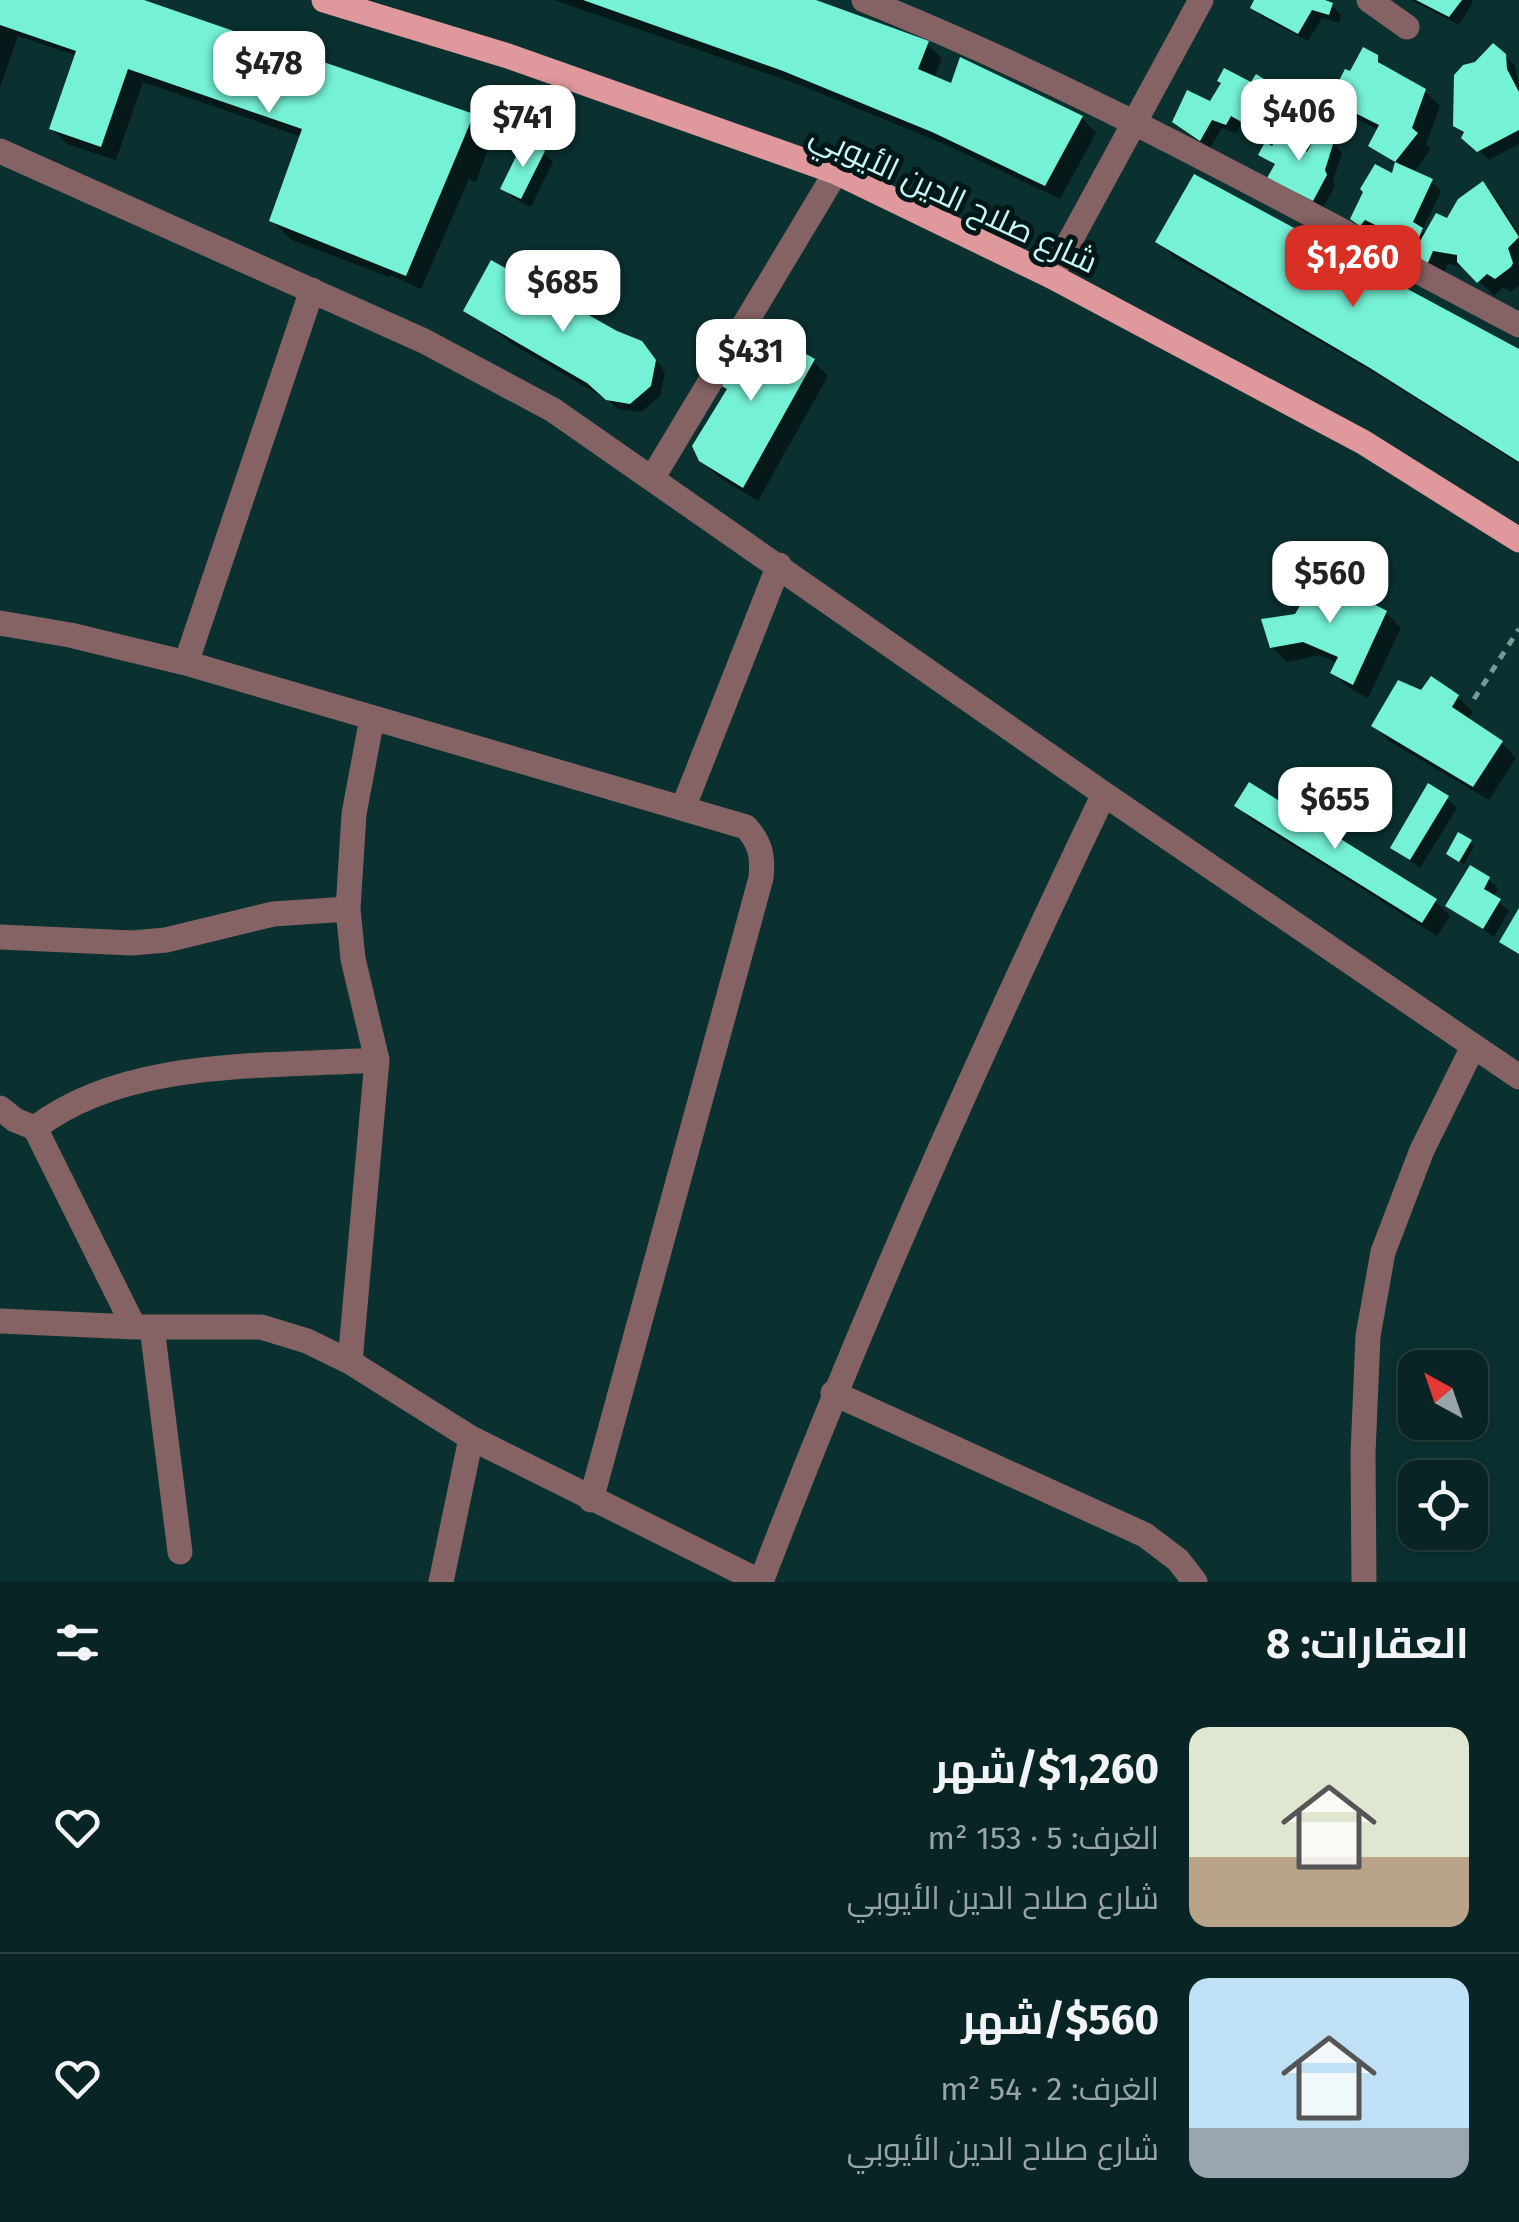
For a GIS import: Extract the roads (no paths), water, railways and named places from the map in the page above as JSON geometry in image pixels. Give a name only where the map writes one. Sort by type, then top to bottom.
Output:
[{"type":"main road","name":"شارع صلاح الدين الأيوبي","points":[[324,0],[508,56],[836,172],[1052,276],[1363,442],[1519,540]]},
{"type":"street","points":[[864,0],[969,42],[1136,124],[1519,326]]},
{"type":"street","points":[[1052,276],[1201,0]]},
{"type":"street","points":[[1369,0],[1407,28]]},
{"type":"street","points":[[0,151],[424,341],[553,410],[1519,1077]]},
{"type":"street","points":[[653,477],[836,172]]},
{"type":"street","points":[[186,663],[312,290]]},
{"type":"street","points":[[683,808],[779,564]]},
{"type":"street","points":[[0,622],[186,663],[683,808],[746,828],[759,842],[763,858],[761,878],[592,1500]]},
{"type":"street","points":[[350,1362],[376,1060],[353,959],[348,909],[354,814],[372,718]]},
{"type":"street","points":[[0,1321],[261,1328],[307,1341],[350,1362],[470,1438],[761,1582],[833,1393],[1027,955],[1104,794]]},
{"type":"street","points":[[0,936],[132,944],[166,940],[273,914],[348,909]]},
{"type":"street","points":[[1364,1582],[1363,1453],[1368,1336],[1383,1252],[1422,1150],[1473,1047]]},
{"type":"street","points":[[35,1128],[74,1101],[139,1080],[179,1073],[376,1060]]},
{"type":"street","points":[[0,1108],[35,1128],[143,1327],[180,1552]]},
{"type":"street","points":[[833,1393],[1145,1535],[1178,1560],[1195,1582]]},
{"type":"street","points":[[442,1582],[470,1438]]}]
